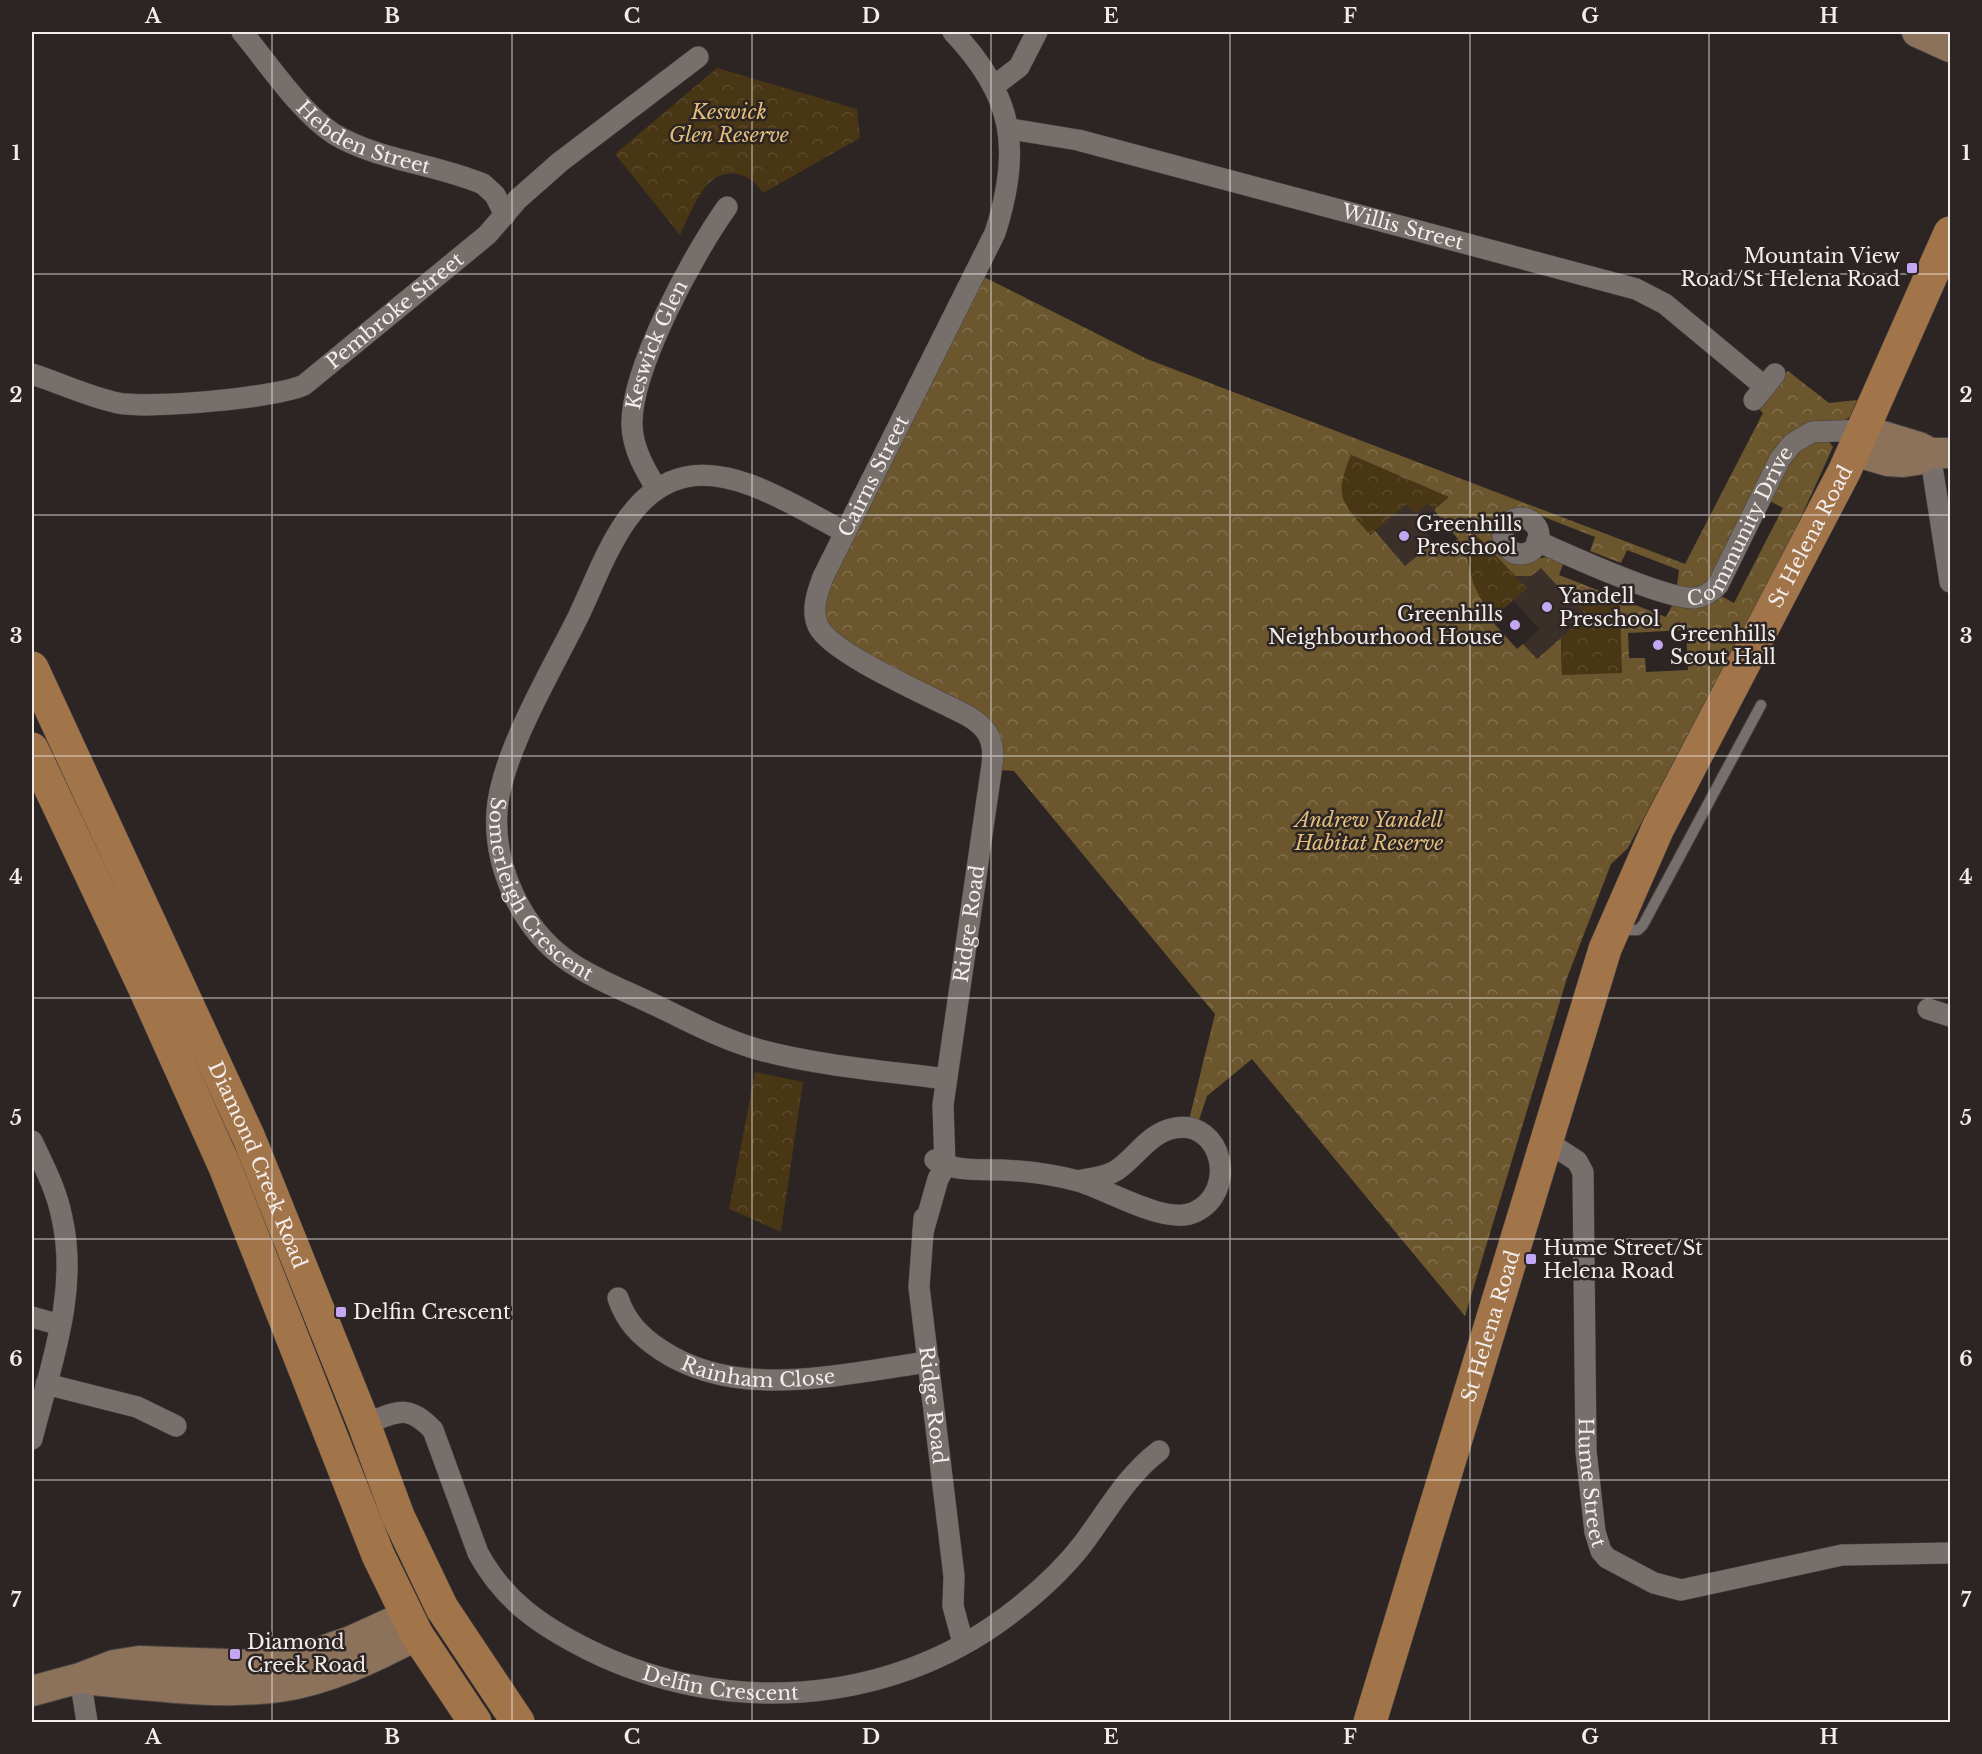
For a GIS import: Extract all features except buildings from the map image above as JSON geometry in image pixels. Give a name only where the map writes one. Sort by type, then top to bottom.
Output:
[{"type":"main road","name":"St Helena Road","points":[[1370,1722],[1594,979],[1612,930],[1658,828],[1768,622],[1851,438],[1950,234]]},
{"type":"main road","name":"Diamond Creek Road","points":[[32,668],[249,1138],[364,1424],[398,1516],[442,1608],[518,1722]]},
{"type":"main road","name":"Diamond Creek Road","points":[[32,749],[145,989],[225,1167],[378,1555],[411,1626],[475,1722]]},
{"type":"main road","name":"Delfin Crescent","points":[[332,1435],[364,1424]]},
{"type":"main road","points":[[411,1626],[442,1608]]},
{"type":"street","name":"Hebden Street","points":[[242,32],[322,125],[335,134],[362,146],[483,184],[495,195],[505,215]]},
{"type":"street","points":[[952,32],[994,86],[1010,129]]},
{"type":"street","points":[[994,86],[1019,67],[1037,32]]},
{"type":"street","points":[[1917,32],[1950,46]]},
{"type":"street","name":"Pembroke Street","points":[[32,374],[103,399],[135,405],[291,391],[314,378],[487,235],[518,200],[560,162],[698,57]]},
{"type":"street","name":"Willis Street","points":[[1010,129],[1078,140],[1636,289],[1665,304],[1765,387]]},
{"type":"street","name":"Cairns Street","points":[[992,742],[982,724],[844,652],[824,634],[816,618],[815,602],[823,577],[995,233],[1009,171],[1010,129]]},
{"type":"street","name":"Keswick Glen","points":[[657,489],[641,461],[633,440],[632,410],[635,391],[648,353],[702,243],[727,207]]},
{"type":"street","name":"Community Drive","points":[[1537,541],[1664,591],[1689,597],[1702,596],[1718,585],[1788,447],[1812,432],[1851,438]]},
{"type":"street","points":[[1851,438],[1918,447],[1940,453],[1950,582]]},
{"type":"street","name":"Somerleigh Crescent","points":[[845,532],[745,483],[724,477],[685,477],[657,489],[633,510],[622,528],[509,761],[500,793],[497,829],[506,877],[515,897],[543,939],[569,962],[718,1035],[760,1050],[800,1059],[946,1079]]},
{"type":"street","name":"Ridge Road","points":[[970,1639],[965,1611],[954,1576],[919,1287],[925,1190],[942,1161],[934,1133],[943,1105],[992,765],[992,742]]},
{"type":"street","points":[[1928,1010],[1950,1016]]},
{"type":"street","points":[[942,1161],[1078,1181],[1160,1212],[1179,1216],[1194,1213],[1207,1205],[1216,1193],[1222,1173],[1219,1155],[1208,1139],[1188,1128],[1177,1127],[1157,1134],[1118,1169],[1106,1176],[1078,1181]]},
{"type":"street","points":[[32,1141],[55,1191],[66,1237],[68,1281],[60,1325],[32,1439]]},
{"type":"street","name":"Hume Street","points":[[1546,1141],[1577,1161],[1583,1172],[1586,1451],[1594,1532],[1601,1551],[1607,1558],[1654,1583],[1682,1590],[1842,1555],[1950,1553]]},
{"type":"street","name":"Rainham Close","points":[[618,1298],[628,1322],[654,1346],[688,1364],[722,1376],[759,1380],[796,1378],[929,1362]]},
{"type":"street","points":[[32,1317],[60,1325]]},
{"type":"street","points":[[46,1384],[137,1407],[176,1426]]},
{"type":"street","name":"Delfin Crescent","points":[[364,1424],[403,1411],[420,1416],[433,1430],[478,1553],[497,1584],[541,1623],[573,1642],[628,1667],[673,1682],[712,1690],[777,1694],[832,1690],[900,1672],[970,1639],[1005,1618],[1056,1574],[1080,1548],[1128,1479],[1159,1450]]},
{"type":"street","points":[[32,1691],[80,1678],[114,1665],[139,1661],[276,1664],[315,1654],[356,1651],[411,1626]]},
{"type":"street","points":[[80,1678],[87,1722]]},
{"type":"lane","points":[[1612,930],[1638,930],[1643,925],[1761,705]]},
{"type":"shaded area","points":[[1351,455],[1437,508],[1418,523],[1434,542],[1405,567],[1375,531],[1370,535]]},
{"type":"shaded area","points":[[1478,537],[1515,576],[1541,567],[1561,591],[1568,586],[1580,593],[1620,604],[1537,659],[1523,644],[1539,629],[1513,600],[1491,620]]},
{"type":"green space","name":"Keswick Glen Reserve","points":[[717,68],[857,109],[860,138],[763,193],[752,180],[745,176],[725,174],[715,178],[700,194],[680,235],[615,154]]},
{"type":"green space","name":"Andrew Yandell Habitat Reserve","points":[[980,275],[1147,359],[1685,564],[1763,413],[1757,407],[1788,371],[1829,403],[1857,400],[1850,417],[1845,420],[1806,425],[1712,576],[1700,585],[1687,587],[1677,585],[1679,570],[1627,550],[1621,563],[1590,551],[1595,537],[1534,513],[1511,510],[1497,525],[1495,540],[1500,552],[1518,562],[1547,557],[1564,562],[1559,575],[1666,617],[1673,604],[1721,596],[1734,603],[1783,508],[1770,501],[1787,469],[1810,441],[1829,442],[1833,447],[1791,539],[1628,848],[1611,864],[1567,978],[1465,1316],[1252,1059],[1207,1096],[1198,1123],[1189,1120],[1215,1014],[1014,771],[1000,770],[1001,749],[853,650],[828,630],[821,603]],"holes":[[[1351,455],[1448,497],[1434,510],[1458,539],[1443,552],[1434,542],[1405,566],[1375,531],[1370,535]],[[1478,538],[1515,576],[1531,576],[1541,568],[1562,591],[1568,586],[1580,593],[1620,605],[1562,675],[1561,638],[1537,659],[1523,644],[1517,649],[1491,620]],[[1686,630],[1688,670],[1646,672],[1645,658],[1629,658],[1628,633]]]},
{"type":"green space","points":[[1351,455],[1449,497],[1434,510],[1428,503],[1416,514],[1407,504],[1370,535],[1343,499],[1342,481]]},
{"type":"green space","points":[[1478,537],[1527,588],[1491,620],[1473,583],[1465,549]]},
{"type":"green space","points":[[1580,593],[1620,604],[1622,673],[1562,675],[1561,638],[1586,615],[1574,601]]},
{"type":"green space","points":[[755,1072],[803,1082],[781,1232],[729,1209]]},
{"type":"place","name":"Mountain View Road/St Helena Road","points":[[1912,268]]},
{"type":"place","name":"Greenhills Preschool","points":[[1404,536]]},
{"type":"place","name":"Yandell Preschool","points":[[1547,607]]},
{"type":"place","name":"Greenhills Neighbourhood House","points":[[1515,625]]},
{"type":"place","name":"Greenhills Scout Hall","points":[[1658,645]]},
{"type":"place","name":"Hume Street/St Helena Road","points":[[1531,1259]]},
{"type":"place","name":"Delfin Crescent","points":[[341,1312]]},
{"type":"place","name":"Diamond Creek Road","points":[[235,1654]]}]
